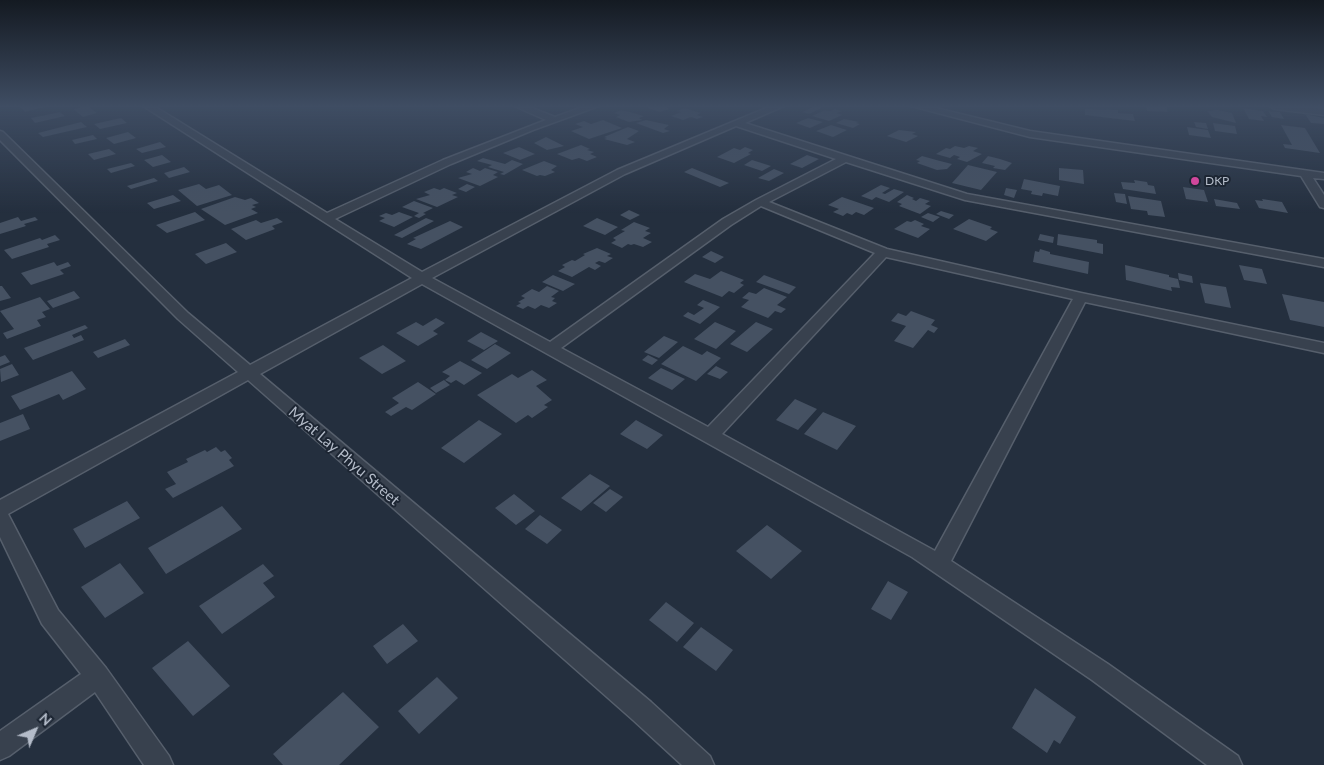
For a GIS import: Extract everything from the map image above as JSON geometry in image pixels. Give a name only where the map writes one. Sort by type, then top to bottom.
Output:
[{"type":"street","name":"Myat Lay Phyu Street","points":[[8,142],[183,316],[635,705],[701,765]]},
{"type":"street","points":[[205,142],[422,278],[919,551],[1100,672],[1229,765]]},
{"type":"street","points":[[327,218],[447,162],[497,142]]},
{"type":"street","points":[[0,510],[422,278],[621,172],[691,142]]},
{"type":"street","points":[[794,142],[965,197],[1324,263]]},
{"type":"street","points":[[1084,142],[1324,176]]},
{"type":"street","points":[[551,348],[727,222],[760,202],[844,159]]},
{"type":"street","points":[[1305,173],[1324,205]]},
{"type":"street","points":[[760,202],[883,252],[1081,297],[1324,348]]},
{"type":"street","points":[[710,436],[883,252]]},
{"type":"street","points":[[939,564],[1081,297]]},
{"type":"street","points":[[0,517],[50,617],[98,676],[160,765]]},
{"type":"street","points":[[0,746],[98,676]]},
{"type":"building","points":[[160,142],[166,147],[142,153],[136,149]]},
{"type":"building","points":[[555,142],[564,146],[547,150],[534,143]]},
{"type":"building","points":[[614,142],[635,142],[627,145]]},
{"type":"building","points":[[1290,142],[1313,142],[1320,153],[1285,148],[1283,144],[1292,145]]},
{"type":"building","points":[[581,145],[590,149],[587,150],[594,152],[590,154],[597,157],[587,161],[579,158],[572,160],[557,154]]},
{"type":"building","points":[[955,146],[978,148],[973,151],[982,154],[967,162],[957,159],[960,157],[954,155],[950,158],[936,154],[946,148],[950,149]]},
{"type":"building","points":[[519,147],[535,154],[520,160],[503,153]]},
{"type":"building","points":[[745,147],[753,150],[748,153],[751,154],[734,163],[717,157],[734,148],[740,150]]},
{"type":"building","points":[[109,149],[116,154],[94,160],[88,154]]},
{"type":"building","points":[[162,155],[171,162],[153,167],[144,160]]},
{"type":"building","points":[[807,155],[819,159],[802,168],[790,164]]},
{"type":"building","points":[[922,156],[952,164],[947,169],[937,170],[917,163],[920,161],[916,160]]},
{"type":"building","points":[[988,156],[1012,163],[1005,170],[993,168],[995,166],[982,163]]},
{"type":"building","points":[[483,158],[505,164],[512,160],[523,164],[504,175],[500,174],[504,172],[488,167],[492,165],[477,161]]},
{"type":"building","points":[[752,160],[771,166],[762,171],[744,165]]},
{"type":"building","points":[[544,161],[557,166],[551,170],[555,172],[545,176],[537,176],[522,170]]},
{"type":"building","points":[[131,163],[135,166],[111,173],[107,169]]},
{"type":"building","points":[[968,165],[997,172],[981,190],[952,183]]},
{"type":"building","points":[[184,167],[190,172],[169,178],[164,173]]},
{"type":"building","points":[[473,168],[480,171],[485,168],[498,172],[493,175],[498,177],[480,186],[458,178],[472,174],[466,172]]},
{"type":"building","points":[[692,168],[729,183],[720,187],[684,172]]},
{"type":"building","points":[[1059,168],[1083,170],[1084,184],[1059,180]]},
{"type":"building","points":[[774,169],[784,173],[769,181],[758,178]]},
{"type":"building","points":[[154,178],[158,181],[131,189],[127,186]]},
{"type":"building","points":[[1024,179],[1060,186],[1058,196],[1043,193],[1042,196],[1031,194],[1032,191],[1021,189]]},
{"type":"building","points":[[1134,180],[1147,182],[1148,185],[1154,186],[1156,194],[1123,189],[1121,182],[1135,183]]},
{"type":"building","points":[[199,184],[206,189],[219,185],[232,195],[197,206],[178,190]]},
{"type":"building","points":[[467,184],[475,187],[466,192],[458,189]]},
{"type":"building","points":[[881,185],[890,188],[882,193],[885,194],[894,189],[904,192],[889,202],[876,197],[872,200],[861,196]]},
{"type":"building","points":[[1183,187],[1204,190],[1208,202],[1186,199]]},
{"type":"building","points":[[434,188],[440,190],[444,188],[457,193],[452,195],[458,197],[437,207],[416,199],[430,195],[424,192]]},
{"type":"building","points":[[1006,188],[1017,190],[1014,198],[1004,195]]},
{"type":"building","points":[[1114,193],[1125,194],[1127,204],[1116,202]]},
{"type":"building","points":[[173,195],[181,201],[154,209],[147,203]]},
{"type":"building","points":[[907,195],[916,201],[920,198],[930,201],[925,204],[931,206],[920,214],[899,206],[902,204],[897,202]]},
{"type":"building","points":[[1128,196],[1161,201],[1165,217],[1148,215],[1147,211],[1131,209]]},
{"type":"building","points":[[235,197],[245,200],[251,198],[259,203],[252,205],[256,207],[251,209],[258,213],[225,225],[201,209]]},
{"type":"building","points":[[842,197],[874,208],[864,215],[856,212],[852,215],[847,213],[843,216],[833,212],[839,209],[828,205]]},
{"type":"building","points":[[1214,199],[1237,203],[1240,209],[1216,206]]},
{"type":"building","points":[[1262,199],[1282,202],[1288,213],[1259,208],[1255,200],[1263,201]]},
{"type":"building","points":[[414,201],[433,208],[423,213],[426,214],[419,218],[414,216],[419,213],[402,207]]},
{"type":"building","points":[[629,210],[640,215],[630,220],[620,215]]},
{"type":"building","points":[[941,211],[954,215],[949,219],[936,214]]},
{"type":"building","points":[[195,212],[205,220],[167,233],[156,225]]},
{"type":"building","points":[[399,212],[413,217],[394,227],[379,221],[385,218],[379,216],[386,213],[392,215]]},
{"type":"building","points":[[928,213],[940,217],[933,222],[921,217]]},
{"type":"building","points":[[18,217],[21,221],[35,217],[38,220],[0,234],[0,223]]},
{"type":"building","points":[[277,218],[283,222],[272,226],[275,229],[246,240],[231,229],[256,220],[261,223]]},
{"type":"building","points":[[426,218],[434,221],[402,238],[394,235]]},
{"type":"building","points":[[597,218],[618,227],[605,235],[583,226]]},
{"type":"building","points":[[969,219],[992,227],[990,229],[998,232],[986,241],[953,229]]},
{"type":"building","points":[[915,220],[924,224],[921,226],[930,229],[918,238],[894,229],[907,221]]},
{"type":"building","points":[[450,221],[463,227],[421,249],[407,244],[416,239],[413,238]]},
{"type":"building","points":[[634,222],[650,228],[645,231],[651,233],[643,238],[652,242],[643,247],[628,244],[622,248],[611,243],[616,240],[613,238],[625,231],[621,230]]},
{"type":"building","points":[[1040,234],[1054,237],[1053,243],[1038,240]]},
{"type":"building","points":[[1058,234],[1097,240],[1097,243],[1103,244],[1103,254],[1057,245]]},
{"type":"building","points":[[55,235],[60,240],[47,244],[49,247],[12,259],[4,250],[40,238],[42,240]]},
{"type":"building","points":[[226,243],[237,252],[206,264],[195,254]]},
{"type":"building","points":[[597,248],[611,254],[607,256],[613,258],[605,263],[599,261],[595,263],[601,266],[595,270],[589,267],[572,277],[558,271],[565,267],[562,265],[572,260],[575,261],[585,255],[583,254]]},
{"type":"building","points":[[1040,249],[1050,252],[1050,254],[1089,262],[1088,274],[1033,262],[1035,251],[1039,252]]},
{"type":"building","points":[[711,251],[724,257],[715,263],[702,257]]},
{"type":"building","points":[[54,262],[57,266],[68,262],[71,266],[60,270],[64,274],[31,285],[21,273]]},
{"type":"building","points":[[1125,265],[1169,275],[1169,277],[1178,279],[1180,288],[1171,287],[1172,291],[1126,280]]},
{"type":"building","points":[[1239,265],[1262,269],[1267,284],[1244,280]]},
{"type":"building","points":[[721,271],[744,280],[740,283],[744,285],[734,293],[729,291],[722,297],[684,282],[695,274],[710,279]]},
{"type":"building","points":[[1178,273],[1192,276],[1193,283],[1179,280]]},
{"type":"building","points":[[553,275],[575,284],[563,291],[542,282]]},
{"type":"building","points":[[764,275],[796,287],[789,294],[756,282]]},
{"type":"building","points":[[1200,283],[1226,287],[1231,308],[1205,303]]},
{"type":"building","points":[[0,286],[2,286],[11,298],[0,301]]},
{"type":"building","points":[[547,286],[559,291],[551,297],[555,298],[552,301],[557,303],[549,308],[541,305],[535,309],[528,306],[523,309],[516,306],[521,303],[518,302],[525,298],[521,296],[532,289],[539,292]]},
{"type":"building","points":[[764,288],[787,297],[777,305],[786,309],[781,313],[775,311],[768,318],[741,307],[749,300],[742,298],[749,292],[756,294]]},
{"type":"building","points":[[74,291],[80,298],[53,308],[47,301]]},
{"type":"building","points":[[1282,294],[1324,302],[1324,327],[1290,320]]},
{"type":"building","points":[[40,297],[50,309],[42,312],[46,317],[37,320],[41,326],[7,339],[3,333],[14,329],[0,311]]},
{"type":"building","points":[[703,300],[720,307],[700,324],[683,316],[688,312],[694,315],[704,308],[697,305]]},
{"type":"building","points":[[911,311],[935,320],[931,325],[938,328],[934,333],[928,330],[913,348],[894,341],[906,326],[891,321],[898,313],[906,316]]},
{"type":"building","points":[[436,318],[445,323],[433,331],[438,334],[418,346],[396,333],[416,322],[423,326]]},
{"type":"building","points":[[715,322],[736,331],[716,349],[694,339]]},
{"type":"building","points":[[756,322],[773,329],[747,352],[730,344]]},
{"type":"building","points":[[85,325],[88,328],[72,335],[74,338],[81,335],[84,340],[33,360],[24,348]]},
{"type":"building","points":[[481,332],[498,341],[484,350],[467,341]]},
{"type":"building","points":[[664,336],[678,342],[659,358],[644,352]]},
{"type":"building","points":[[125,339],[130,345],[98,358],[93,352]]},
{"type":"building","points":[[495,344],[511,353],[487,369],[471,360]]},
{"type":"building","points":[[383,345],[406,361],[382,374],[359,358]]},
{"type":"building","points":[[683,346],[702,355],[707,351],[721,358],[696,381],[661,364]]},
{"type":"building","points":[[5,355],[10,362],[0,366],[0,357]]},
{"type":"building","points":[[648,355],[658,360],[652,365],[642,360]]},
{"type":"building","points":[[460,361],[482,373],[464,385],[456,380],[451,383],[445,380],[450,376],[442,372]]},
{"type":"building","points":[[12,364],[19,375],[1,382],[0,369]]},
{"type":"building","points":[[716,366],[728,372],[720,379],[707,374]]},
{"type":"building","points":[[661,368],[685,379],[672,390],[648,378]]},
{"type":"building","points":[[532,370],[547,380],[536,386],[552,400],[544,405],[548,407],[532,418],[528,415],[516,423],[477,395],[512,374],[518,378]]},
{"type":"building","points":[[72,371],[86,389],[63,400],[59,394],[20,410],[11,396]]},
{"type":"building","points":[[444,380],[450,385],[436,393],[430,388]]},
{"type":"building","points":[[418,382],[436,394],[412,410],[406,407],[391,416],[385,412],[399,403],[392,398]]},
{"type":"building","points":[[795,399],[817,409],[798,430],[776,420]]},
{"type":"building","points":[[823,412],[856,426],[837,450],[804,434]]},
{"type":"building","points":[[23,414],[30,429],[0,441],[0,423]]},
{"type":"building","points":[[479,420],[502,434],[464,463],[441,448]]},
{"type":"building","points":[[636,420],[663,435],[647,449],[620,434]]},
{"type":"building","points":[[216,447],[221,452],[225,450],[232,458],[229,460],[234,466],[173,498],[165,489],[176,484],[167,472],[188,462],[186,459]]},
{"type":"building","points":[[590,474],[610,486],[581,511],[561,498]]},
{"type":"building","points":[[610,489],[623,497],[606,512],[593,503]]},
{"type":"building","points":[[514,494],[535,511],[516,525],[495,508]]},
{"type":"building","points":[[127,501],[140,518],[85,548],[73,529]]},
{"type":"building","points":[[222,506],[242,529],[166,574],[148,548]]},
{"type":"building","points":[[540,515],[562,530],[547,544],[525,529]]},
{"type":"building","points":[[767,525],[802,551],[771,579],[736,551]]},
{"type":"building","points":[[120,563],[144,593],[105,618],[81,587]]},
{"type":"building","points":[[263,564],[274,576],[263,583],[275,597],[222,634],[199,606]]},
{"type":"building","points":[[888,581],[908,592],[891,620],[871,609]]},
{"type":"building","points":[[666,602],[694,623],[677,642],[649,620]]},
{"type":"building","points":[[403,624],[418,641],[387,664],[373,646]]},
{"type":"building","points":[[701,627],[733,650],[716,671],[683,647]]},
{"type":"building","points":[[188,641],[230,686],[193,716],[152,668]]},
{"type":"building","points":[[437,677],[458,698],[419,734],[398,711]]},
{"type":"building","points":[[1035,688],[1076,717],[1060,744],[1054,740],[1047,753],[1012,728]]},
{"type":"building","points":[[343,692],[379,727],[339,765],[283,765],[273,754]]},
{"type":"place","name":"DKP","points":[[1195,181]]}]
